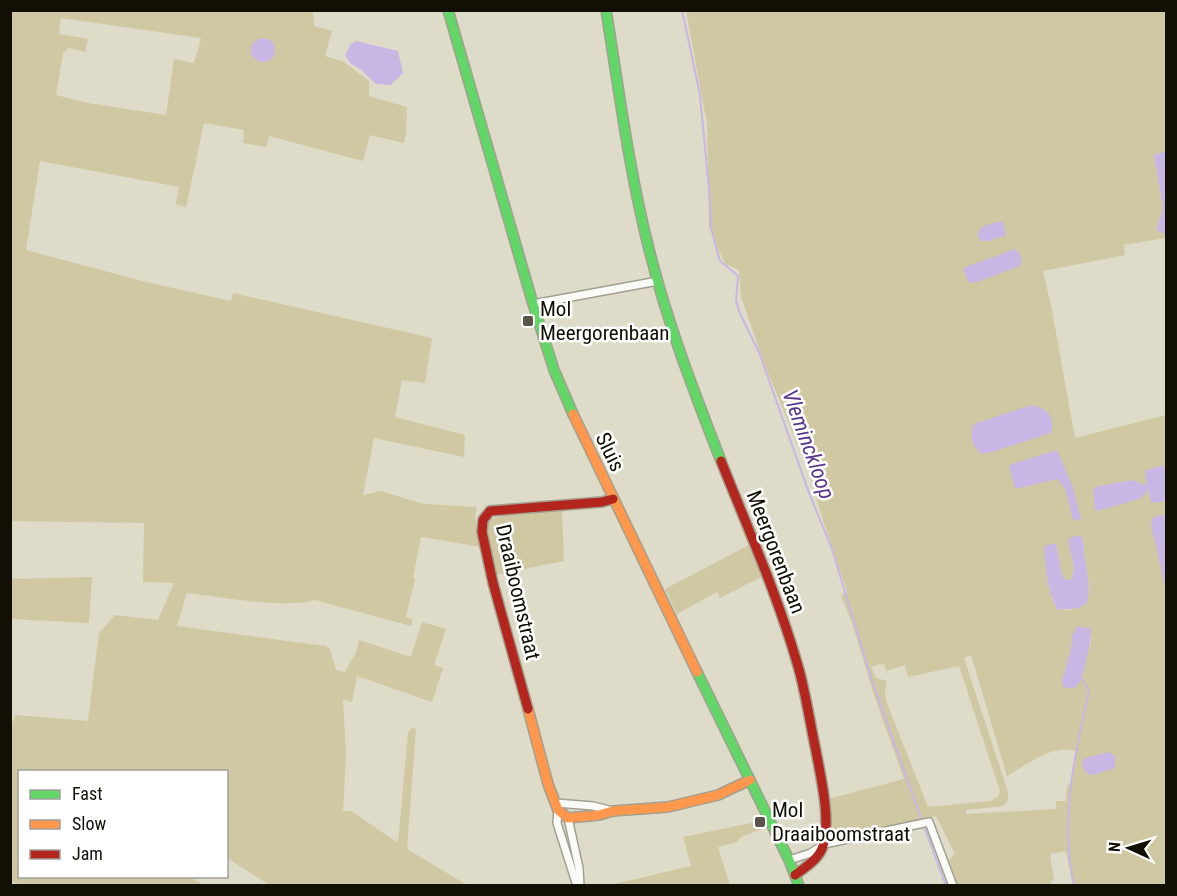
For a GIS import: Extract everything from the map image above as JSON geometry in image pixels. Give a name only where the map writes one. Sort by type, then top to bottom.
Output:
[{"type":"street","name":"Sluis","points":[[448,10],[533,304],[561,389],[799,885]]},
{"type":"street","name":"Meergorenbaan","points":[[606,10],[636,197],[658,281],[688,371],[795,654],[822,783],[824,844]]},
{"type":"street","points":[[533,304],[658,281]]},
{"type":"street","name":"Draaiboomstraat","points":[[557,806],[548,784],[493,583],[482,532],[483,520],[490,511],[602,502],[613,499]]},
{"type":"street","points":[[568,818],[599,815],[613,811],[668,807],[718,795],[750,780]]},
{"type":"street","points":[[557,806],[593,806],[613,811]]},
{"type":"street","points":[[557,806],[568,818],[579,868],[578,885]]},
{"type":"street","points":[[557,806],[557,823],[578,885]]},
{"type":"street","points":[[789,860],[811,853],[824,844],[929,822],[953,885]]},
{"type":"street","points":[[795,875],[817,859],[824,844]]},
{"type":"shaded area","points":[[10,11],[313,11],[314,26],[332,31],[325,56],[344,62],[369,81],[369,96],[407,107],[404,143],[370,135],[363,161],[269,136],[266,147],[243,143],[244,130],[204,123],[186,207],[176,204],[179,187],[40,161],[26,250],[146,282],[231,301],[233,293],[432,338],[425,383],[402,380],[395,417],[465,435],[464,457],[374,438],[363,495],[381,491],[424,504],[477,507],[475,517],[481,547],[421,537],[413,578],[415,579],[406,617],[413,620],[411,626],[315,600],[269,603],[187,593],[177,626],[325,646],[330,649],[336,670],[345,672],[356,652],[359,640],[411,657],[422,622],[446,629],[434,665],[443,668],[432,702],[357,676],[352,702],[343,699],[346,755],[343,811],[351,811],[398,843],[408,733],[412,728],[416,729],[407,849],[467,885],[270,885],[228,859],[228,770],[18,770],[18,878],[192,878],[204,885],[20,885],[11,881],[11,721],[14,721],[15,715],[88,721],[99,633],[115,615],[158,620],[174,583],[143,582],[144,523],[11,521]],"holes":[[[61,18],[201,38],[194,63],[174,59],[166,115],[88,103],[56,95],[63,53],[69,48],[85,52],[88,39],[59,34]]]},
{"type":"shaded area","points":[[686,11],[1166,11],[1166,151],[1154,155],[1163,209],[1158,231],[1166,234],[1166,238],[1124,245],[1125,255],[1043,271],[1075,438],[1166,415],[1166,885],[1073,885],[1066,851],[1050,854],[1054,880],[1051,881],[1051,885],[957,885],[949,861],[955,854],[936,816],[837,838],[830,835],[828,799],[904,779],[841,596],[847,592],[810,475],[764,363],[741,297],[739,270],[725,264],[709,227],[707,124]],"holes":[[[1081,536],[1089,592],[1087,603],[1070,610],[1058,610],[1053,602],[1045,564],[1056,544],[1062,575],[1065,580],[1073,579],[1075,563],[1069,543]],[[1092,638],[1082,679],[1066,669],[1069,656],[1075,647]],[[971,655],[1007,776],[1049,753],[1058,750],[1076,751],[1072,782],[1067,786],[1066,801],[1056,801],[1056,809],[966,814],[966,810],[1003,806],[1008,801],[1008,792],[964,658]],[[884,663],[886,671],[905,665],[908,677],[959,666],[1000,791],[998,797],[990,801],[928,807],[886,701],[887,681],[876,678],[871,667]]]},
{"type":"shaded area","points":[[263,38],[271,42],[275,50],[271,58],[263,62],[255,58],[251,50],[255,42]]},
{"type":"shaded area","points":[[356,41],[398,51],[403,73],[391,85],[376,84],[351,64],[345,55],[351,44]]},
{"type":"shaded area","points":[[1166,151],[1165,234],[1158,231],[1157,227],[1163,209],[1154,155]]},
{"type":"shaded area","points":[[999,221],[1003,222],[1006,235],[989,241],[981,241],[977,234],[982,227]]},
{"type":"shaded area","points":[[1015,249],[1020,257],[1020,266],[974,283],[968,282],[963,268]]},
{"type":"shaded area","points":[[1032,405],[1049,414],[1052,422],[1051,433],[992,452],[981,454],[978,451],[972,436],[974,424]]},
{"type":"shaded area","points":[[1057,450],[1073,487],[1081,519],[1076,521],[1073,519],[1066,491],[1058,479],[1015,489],[1009,465]]},
{"type":"shaded area","points":[[1162,465],[1166,470],[1166,501],[1151,502],[1148,490],[1141,498],[1095,510],[1093,489],[1132,480],[1145,485],[1147,482],[1145,471]]},
{"type":"shaded area","points":[[562,510],[564,561],[495,575],[486,528],[490,519]]},
{"type":"shaded area","points":[[1166,515],[1166,584],[1151,525],[1152,519],[1156,516]]},
{"type":"shaded area","points":[[1081,536],[1083,542],[1089,586],[1087,603],[1079,608],[1058,610],[1049,588],[1044,547],[1056,544],[1062,575],[1065,580],[1072,579],[1074,567],[1069,539]]},
{"type":"shaded area","points":[[749,545],[761,577],[720,598],[717,592],[677,614],[665,589]]},
{"type":"shaded area","points":[[92,577],[89,623],[11,619],[11,579]]},
{"type":"shaded area","points":[[1078,626],[1091,629],[1087,659],[1077,686],[1063,687],[1062,680],[1071,648],[1072,635]]},
{"type":"shaded area","points":[[1109,752],[1115,756],[1115,768],[1093,775],[1086,773],[1082,763],[1085,758]]},
{"type":"shaded area","points":[[761,821],[765,828],[741,837],[737,842],[718,847],[730,885],[610,885],[691,866],[683,837]]},
{"type":"waterway","name":"Vleminckloop","points":[[682,10],[700,95],[711,228],[720,261],[738,276],[736,301],[741,316],[759,352],[809,493],[832,549],[871,678],[922,821]]},
{"type":"waterway","points":[[1074,886],[1068,837],[1068,812],[1074,763],[1089,690],[1082,679]]},
{"type":"waterway","name":"Vleminckloop","points":[[924,826],[946,886]]},
{"type":"traffic: fast","points":[[448,10],[533,304],[554,370],[573,414]]},
{"type":"traffic: fast","points":[[606,10],[630,160],[649,249],[673,330],[721,461]]},
{"type":"traffic: fast","points":[[697,672],[789,860],[799,886]]},
{"type":"traffic: slow","points":[[573,414],[697,672]]},
{"type":"traffic: slow","points":[[528,709],[548,784],[558,810],[568,818],[599,815],[613,811],[668,807],[718,795],[750,780]]},
{"type":"traffic: jam","points":[[721,461],[790,640],[803,687],[820,774],[826,812],[823,846],[815,859],[795,875]]},
{"type":"traffic: jam","points":[[528,709],[493,583],[482,532],[483,520],[490,511],[602,502],[613,499]]},
{"type":"place","name":"Mol Meergorenbaan","points":[[528,321]]},
{"type":"place","name":"Mol Draaiboomstraat","points":[[760,822]]}]
